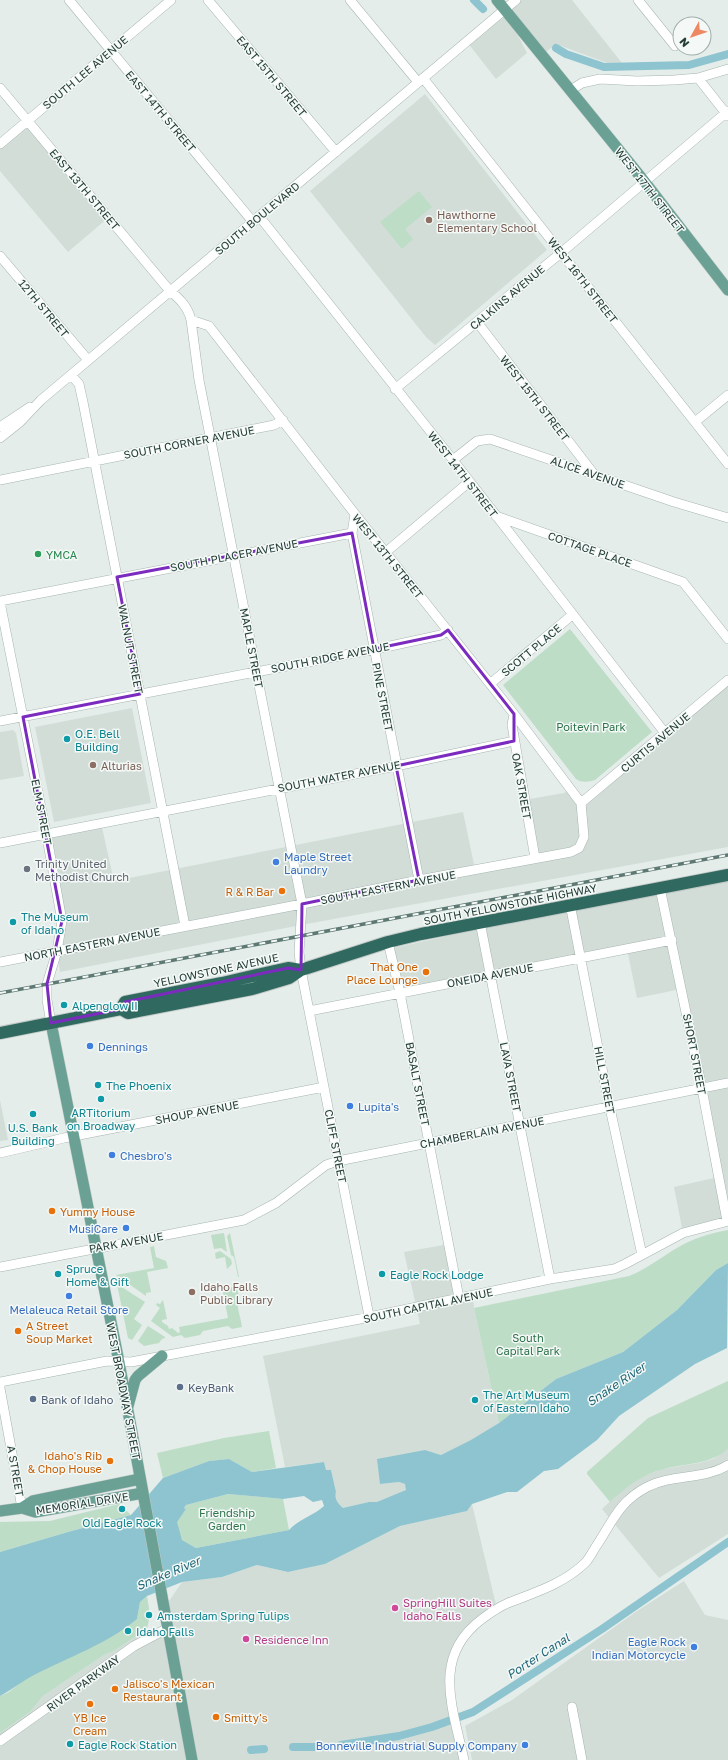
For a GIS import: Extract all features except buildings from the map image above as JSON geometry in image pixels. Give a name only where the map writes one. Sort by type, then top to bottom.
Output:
[{"type":"highway","name":"SOUTH YELLOWSTONE HIGHWAY","points":[[301,973],[388,942],[570,904],[728,875]]},
{"type":"highway","points":[[0,1033],[121,1009],[128,1013],[252,990],[301,973]]},
{"type":"main road","name":"WEST 17TH STREET","points":[[496,0],[644,181],[728,290]]},
{"type":"main road","name":"WEST BROADWAY STREET","points":[[51,1023],[128,1409],[192,1760]]},
{"type":"main road","points":[[128,1409],[135,1380],[162,1356]]},
{"type":"main road","name":"MEMORIAL DRIVE","points":[[22,1508],[32,1501],[140,1479]]},
{"type":"main road","name":"MEMORIAL DRIVE","points":[[0,1511],[22,1508],[35,1512],[143,1497]]},
{"type":"street","name":"EAST 14TH STREET","points":[[69,0],[256,219]]},
{"type":"street","name":"SOUTH LEE AVENUE","points":[[0,144],[171,0]]},
{"type":"street","name":"EAST 15TH STREET","points":[[208,0],[336,152]]},
{"type":"street","name":"WEST 16TH STREET","points":[[350,0],[421,80],[562,252],[728,464]]},
{"type":"street","name":"SOUTH BOULEVARD","points":[[0,438],[3,427],[41,400],[516,0]]},
{"type":"street","points":[[638,0],[672,42]]},
{"type":"street","points":[[571,90],[582,83],[600,79],[657,81],[698,78],[728,69]]},
{"type":"street","points":[[698,78],[727,113]]},
{"type":"street","name":"EAST 13TH STREET","points":[[0,88],[170,291]]},
{"type":"street","name":"CALKINS AVENUE","points":[[396,389],[727,113]]},
{"type":"street","name":"WEST 14TH STREET","points":[[256,219],[453,460],[665,733]]},
{"type":"street","name":"12TH STREET","points":[[0,256],[88,360]]},
{"type":"street","points":[[170,291],[187,307],[191,320]]},
{"type":"street","name":"WEST 13TH STREET","points":[[191,320],[208,326],[514,714],[581,803]]},
{"type":"street","name":"MAPLE STREET","points":[[191,320],[199,380],[302,904],[299,952],[301,973]]},
{"type":"street","name":"WEST 15TH STREET","points":[[476,322],[594,473]]},
{"type":"street","name":"WALNUT STREET","points":[[71,375],[79,384],[163,811],[184,926]]},
{"type":"street","points":[[695,422],[728,395]]},
{"type":"street","name":"SOUTH CORNER AVENUE","points":[[0,480],[274,425],[283,420]]},
{"type":"street","name":"ALICE AVENUE","points":[[453,460],[476,441],[490,439],[594,473],[674,502],[728,518]]},
{"type":"street","points":[[386,552],[470,482]]},
{"type":"street","name":"PINE STREET","points":[[355,514],[352,532],[419,880]]},
{"type":"street","name":"COTTAGE PLACE","points":[[496,516],[684,582],[728,639]]},
{"type":"street","name":"SOUTH PLACER AVENUE","points":[[0,601],[352,532]]},
{"type":"street","name":"ELM STREET","points":[[0,601],[62,921],[57,952],[47,984],[47,1000],[51,1023]]},
{"type":"street","name":"SCOTT PLACE","points":[[490,684],[572,615]]},
{"type":"street","name":"SOUTH RIDGE AVENUE","points":[[0,721],[374,649],[441,635],[448,630]]},
{"type":"street","name":"CURTIS AVENUE","points":[[581,803],[728,680]]},
{"type":"street","name":"OAK STREET","points":[[514,714],[512,725],[514,741],[535,858]]},
{"type":"street","name":"SOUTH WATER AVENUE","points":[[0,842],[279,787],[396,766],[514,741]]},
{"type":"street","name":"SOUTH EASTERN AVENUE","points":[[184,926],[575,851],[579,848],[584,837],[581,803]]},
{"type":"street","name":"SHORT STREET","points":[[660,888],[672,940],[728,1221]]},
{"type":"street","name":"HILL STREET","points":[[570,904],[610,1107],[642,1256]]},
{"type":"street","name":"LAVA STREET","points":[[480,922],[550,1280]]},
{"type":"street","name":"NORTH EASTERN AVENUE","points":[[0,962],[184,926]]},
{"type":"street","name":"ONEIDA AVENUE","points":[[309,1011],[672,940]]},
{"type":"street","name":"BASALT STREET","points":[[388,942],[400,993],[430,1143],[459,1298]]},
{"type":"street","name":"CLIFF STREET","points":[[301,973],[369,1316]]},
{"type":"street","name":"CHAMBERLAIN AVENUE","points":[[252,1217],[276,1203],[326,1165],[338,1161],[728,1083]]},
{"type":"street","name":"SHOUP AVENUE","points":[[0,1153],[74,1136],[324,1087]]},
{"type":"street","name":"PARK AVENUE","points":[[0,1267],[252,1217]]},
{"type":"street","name":"SOUTH CAPITAL AVENUE","points":[[0,1382],[107,1361],[131,1362],[550,1280],[614,1269],[684,1234],[728,1221]]},
{"type":"street","name":"A STREET","points":[[0,1388],[22,1508]]},
{"type":"street","points":[[464,1760],[453,1710],[450,1690],[450,1669],[453,1656],[460,1641],[471,1628],[491,1613],[507,1604],[544,1590],[568,1576],[586,1562],[618,1511],[639,1491],[662,1481],[715,1472],[728,1465]]},
{"type":"street","name":"RIVER PARKWAY","points":[[0,1741],[124,1653],[168,1628]]},
{"type":"street","points":[[572,1708],[582,1760]]},
{"type":"highlighted area","points":[[352,533],[374,649],[441,635],[448,630],[514,714],[514,741],[396,766],[419,880],[302,904],[301,970],[288,968],[125,1002],[121,1009],[51,1023],[47,984],[62,921],[23,717],[140,694],[117,577]]},
{"type":"shaded area","points":[[516,0],[572,0],[622,63],[607,63],[556,44],[542,55],[506,12],[527,53],[496,79],[467,42]]},
{"type":"shaded area","name":"Hawthorne Elementary School","points":[[425,94],[547,250],[435,345],[426,337],[310,191]]},
{"type":"shaded area","points":[[28,121],[109,217],[68,252],[0,171],[0,144]]},
{"type":"shaded area","points":[[728,681],[728,847],[301,925],[60,972],[57,951],[61,933],[46,833],[101,823],[114,881],[463,812],[475,869],[535,858],[524,800],[564,793],[571,789],[581,803]]},
{"type":"shaded area","name":"Alturias","points":[[132,708],[151,803],[54,822],[35,727]]},
{"type":"shaded area","points":[[13,730],[16,733],[24,776],[0,780],[0,732]]},
{"type":"shaded area","points":[[728,881],[728,1221],[683,1233],[674,1187],[718,1177],[681,989],[637,998],[627,949],[400,993],[390,949],[482,928]]},
{"type":"shaded area","points":[[0,1100],[8,1140],[0,1141]]},
{"type":"shaded area","points":[[449,1244],[459,1298],[473,1295],[474,1308],[499,1423],[471,1441],[441,1455],[425,1450],[380,1484],[399,1482],[405,1484],[407,1490],[377,1503],[369,1502],[343,1509],[338,1504],[335,1495],[336,1492],[331,1470],[326,1470],[324,1462],[285,1467],[263,1356],[420,1324],[404,1252]]},
{"type":"shaded area","points":[[728,1449],[728,1534],[659,1578],[602,1509],[621,1491],[642,1477],[663,1469],[713,1459]]},
{"type":"shaded area","points":[[472,1504],[497,1609],[471,1627],[450,1669],[463,1760],[0,1760],[0,1733],[30,1712],[43,1696],[104,1655],[114,1651],[147,1629],[154,1635],[168,1628],[165,1607],[182,1582],[222,1577],[257,1565],[288,1572],[325,1564],[400,1526],[467,1511]]},
{"type":"shaded area","points":[[684,1581],[705,1615],[728,1620],[728,1760],[472,1760],[465,1726],[512,1700],[637,1611]]},
{"type":"green space","points":[[419,191],[432,207],[405,229],[413,239],[402,249],[380,222]]},
{"type":"green space","name":"Poitevin Park","points":[[570,629],[652,732],[595,780],[587,782],[576,779],[503,685]]},
{"type":"green space","name":"South Capital Park","points":[[728,1230],[728,1263],[716,1270],[677,1310],[623,1352],[556,1379],[499,1423],[474,1308],[629,1276],[648,1267],[689,1241],[709,1234]]},
{"type":"green space","points":[[224,1233],[227,1252],[221,1248],[214,1249],[211,1235]]},
{"type":"green space","points":[[230,1233],[239,1277],[234,1257],[231,1255],[227,1236]]},
{"type":"green space","points":[[154,1246],[156,1257],[166,1261],[168,1268],[147,1272],[151,1292],[146,1293],[146,1296],[116,1275],[154,1268],[150,1247]]},
{"type":"green space","points":[[220,1251],[231,1259],[232,1264],[227,1269],[225,1257],[216,1259],[215,1253]]},
{"type":"green space","points":[[117,1284],[145,1302],[134,1319],[142,1325],[132,1340],[128,1338]]},
{"type":"green space","points":[[235,1287],[238,1294],[238,1308],[242,1327],[232,1329],[228,1326],[203,1331],[200,1335],[185,1338],[181,1335],[173,1337],[151,1321],[160,1308],[156,1305],[157,1303],[160,1304],[163,1300],[167,1319],[162,1320],[162,1322],[168,1326],[169,1329],[172,1328],[178,1333],[180,1332],[179,1327],[228,1318],[222,1288]]},
{"type":"green space","points":[[148,1326],[165,1338],[159,1343],[144,1346],[138,1341]]},
{"type":"green space","points":[[728,1381],[728,1449],[705,1461],[664,1469],[649,1474],[622,1491],[610,1502],[587,1474],[587,1472],[648,1418]]},
{"type":"green space","points":[[269,1431],[276,1468],[252,1472],[229,1459],[209,1461],[163,1478],[157,1453],[224,1438]]},
{"type":"green space","name":"Friendship Garden","points":[[228,1494],[283,1499],[289,1530],[196,1548],[182,1540],[176,1522],[186,1509],[184,1508],[186,1505]]},
{"type":"green space","points":[[119,1504],[131,1515],[0,1552],[0,1522],[50,1521]]},
{"type":"green space","points":[[147,1596],[150,1615],[147,1629],[114,1651],[104,1655],[43,1696],[30,1712],[0,1733],[0,1696],[9,1692],[24,1680],[137,1619],[140,1602]]},
{"type":"water","name":"Snake River","points":[[728,1263],[727,1348],[695,1364],[619,1416],[597,1440],[558,1469],[544,1471],[517,1492],[507,1492],[472,1504],[467,1511],[400,1526],[325,1564],[288,1572],[257,1565],[222,1577],[182,1582],[147,1596],[140,1602],[137,1619],[125,1628],[87,1650],[30,1677],[0,1696],[0,1552],[131,1515],[163,1478],[209,1461],[229,1459],[252,1472],[324,1462],[326,1470],[331,1470],[336,1499],[343,1508],[369,1502],[377,1502],[406,1490],[405,1484],[399,1482],[380,1484],[377,1459],[425,1450],[441,1455],[471,1440],[499,1423],[556,1379],[623,1352],[677,1310],[716,1270]],"holes":[[[228,1494],[283,1499],[304,1496],[313,1502],[322,1500],[324,1506],[297,1523],[289,1530],[196,1548],[182,1540],[177,1522],[186,1509],[184,1508],[186,1505]]]},
{"type":"waterway","points":[[474,0],[483,9]]},
{"type":"waterway","points":[[556,48],[566,54],[604,67],[689,65],[728,54]]},
{"type":"waterway","name":"Porter Canal","points":[[341,1745],[399,1736],[432,1727],[473,1712],[602,1629],[728,1542]]},
{"type":"waterway","name":"Porter Canal","points":[[293,1747],[331,1747]]},
{"type":"waterway","name":"Porter Canal","points":[[251,1750],[264,1749]]},
{"type":"railway","points":[[0,993],[728,855]]},
{"type":"place","name":"Hawthorne Elementary School","points":[[429,220]]},
{"type":"place","name":"YMCA","points":[[38,554]]},
{"type":"place","name":"O.E. Bell Building","points":[[67,739]]},
{"type":"place","name":"Alturias","points":[[93,765]]},
{"type":"place","name":"Maple Street Laundry","points":[[276,862]]},
{"type":"place","name":"Trinity United Methodist Church","points":[[27,869]]},
{"type":"place","name":"R & R Bar","points":[[282,891]]},
{"type":"place","name":"The Museum of Idaho","points":[[13,922]]},
{"type":"place","name":"That One Place Lounge","points":[[426,972]]},
{"type":"place","name":"Alpenglow II","points":[[64,1005]]},
{"type":"place","name":"Dennings","points":[[90,1046]]},
{"type":"place","name":"The Phoenix","points":[[98,1085]]},
{"type":"place","name":"ARTitorium on Broadway","points":[[101,1099]]},
{"type":"place","name":"Lupita's","points":[[350,1106]]},
{"type":"place","name":"U.S. Bank Building","points":[[33,1114]]},
{"type":"place","name":"Chesbro's","points":[[112,1155]]},
{"type":"place","name":"Yummy House","points":[[52,1211]]},
{"type":"place","name":"MusiCare","points":[[126,1228]]},
{"type":"place","name":"Spruce Home & Gift","points":[[58,1274]]},
{"type":"place","name":"Eagle Rock Lodge","points":[[382,1274]]},
{"type":"place","name":"Idaho Falls Public Library","points":[[192,1292]]},
{"type":"place","name":"Melaleuca Retail Store","points":[[69,1296]]},
{"type":"place","name":"A Street Soup Market","points":[[18,1331]]},
{"type":"place","name":"KeyBank","points":[[180,1387]]},
{"type":"place","name":"Bank of Idaho","points":[[33,1399]]},
{"type":"place","name":"The Art Museum of Eastern Idaho","points":[[475,1400]]},
{"type":"place","name":"Idaho's Rib & Chop House","points":[[110,1461]]},
{"type":"place","name":"Old Eagle Rock","points":[[122,1509]]},
{"type":"place","name":"SpringHill Suites Idaho Falls","points":[[395,1608]]},
{"type":"place","name":"Amsterdam Spring Tulips","points":[[149,1615]]},
{"type":"place","name":"Idaho Falls","points":[[128,1631]]},
{"type":"place","name":"Residence Inn","points":[[246,1639]]},
{"type":"place","name":"Eagle Rock Indian Motorcycle","points":[[694,1647]]},
{"type":"place","name":"Jalisco's Mexican Restaurant","points":[[115,1689]]},
{"type":"place","name":"YB Ice Cream","points":[[90,1704]]},
{"type":"place","name":"Smitty's","points":[[216,1717]]},
{"type":"place","name":"Eagle Rock Station","points":[[70,1744]]},
{"type":"place","name":"Bonneville Industrial Supply Company","points":[[525,1745]]}]
